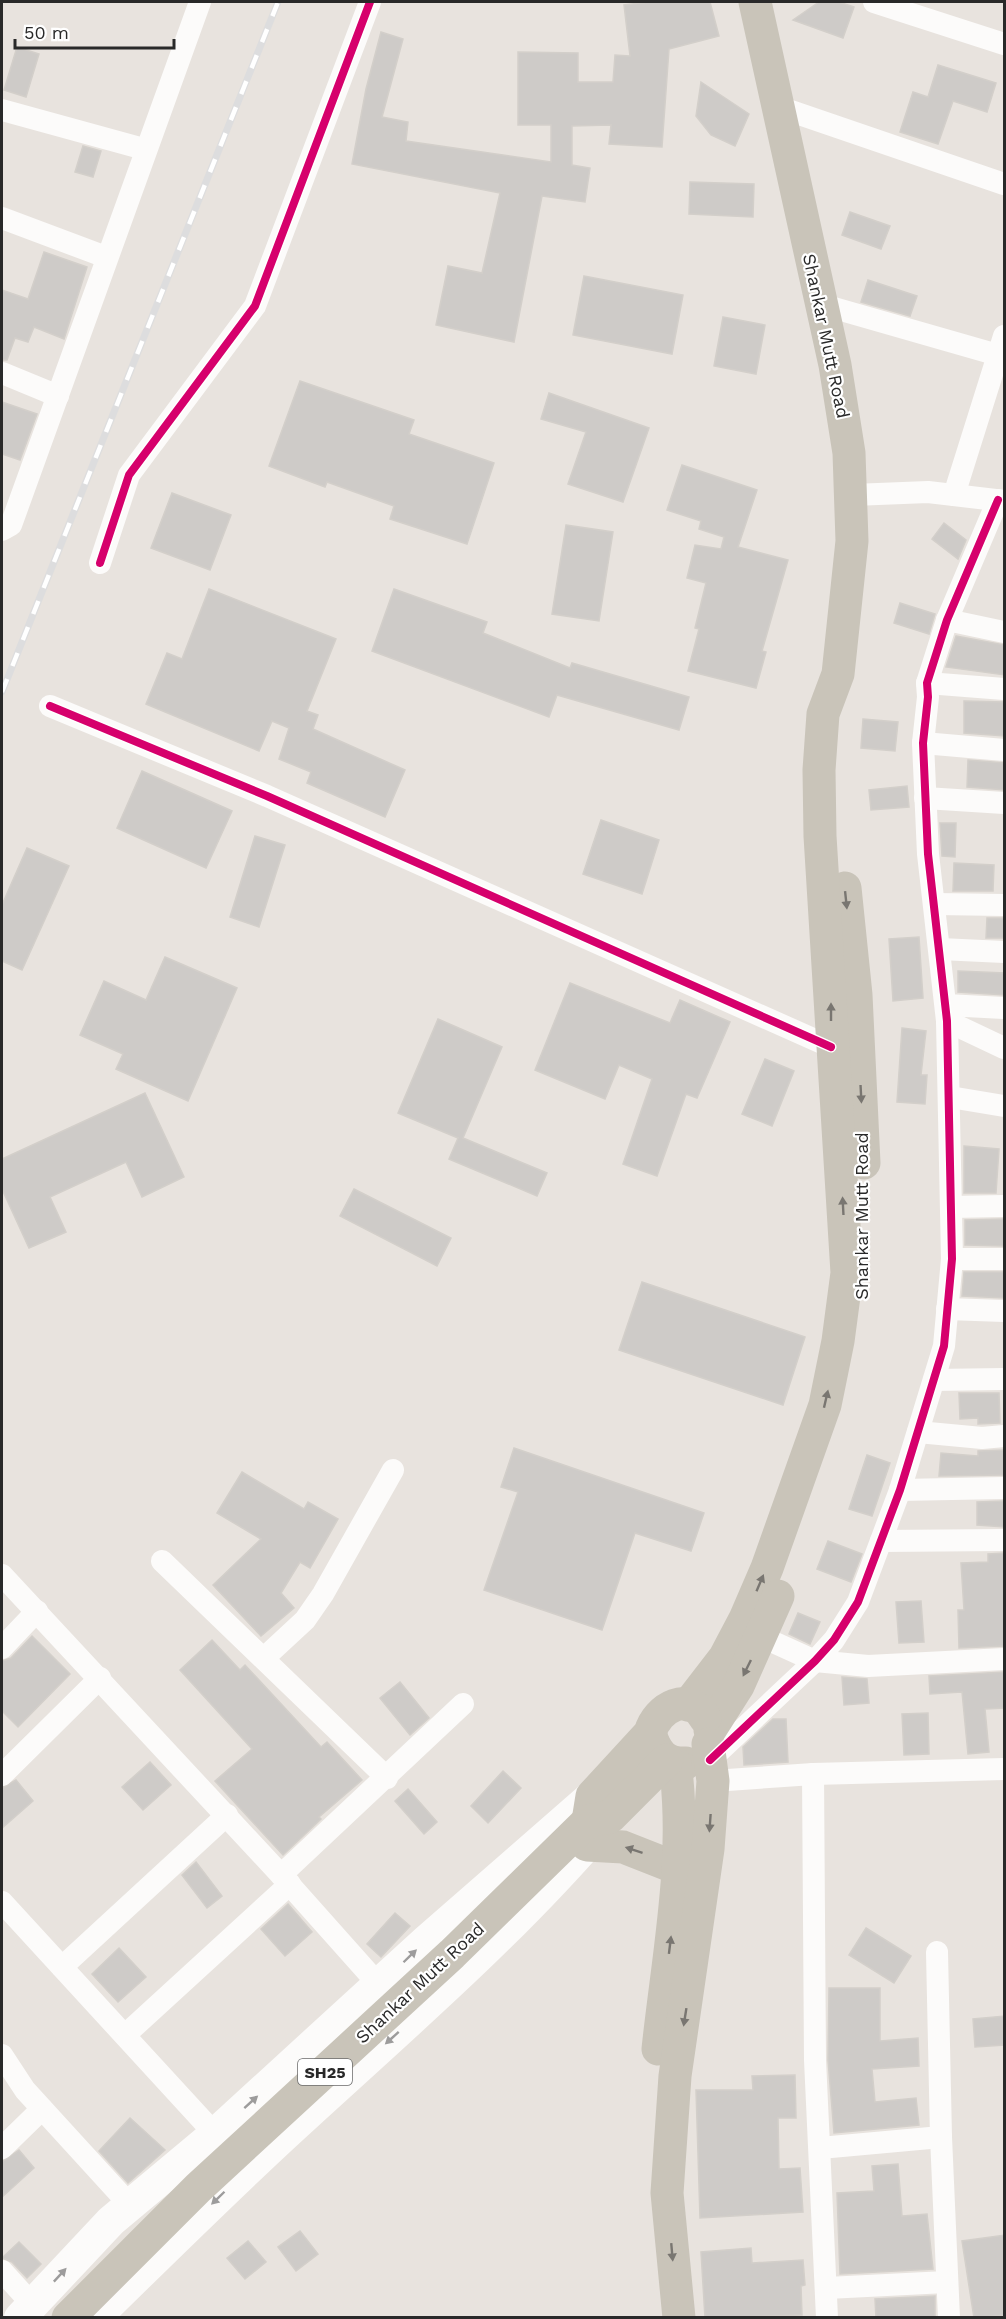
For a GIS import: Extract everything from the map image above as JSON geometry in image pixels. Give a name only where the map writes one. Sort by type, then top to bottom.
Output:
[{"type":"main road","name":"Shankar Mutt Road","points":[[755,2],[843,406],[853,495],[852,541],[838,674],[842,718],[838,774],[840,837],[856,995],[866,1212],[840,1430],[805,1530],[762,1637],[738,1686],[710,1754],[688,1762],[664,1752],[653,1720],[662,1710],[675,1704],[688,1705],[725,1657],[745,1618],[766,1568],[849,1343],[838,1105],[831,1047],[831,990],[820,836],[819,770],[824,714],[838,674]]},
{"type":"main road","points":[[679,2318],[667,2193],[675,2076],[705,1878],[710,1754],[703,1714],[688,1705]]},
{"type":"main road","name":"Shankar Mutt Road","points":[[68,2318],[198,2188],[452,1954],[664,1752]]},
{"type":"main road","points":[[656,2318],[647,2193],[654,2086],[681,1837],[664,1752]]},
{"type":"main road","points":[[592,1821],[623,1847],[679,1869]]},
{"type":"main road","points":[[26,2311],[111,2221],[215,2134],[426,1941],[592,1821]]},
{"type":"main road","points":[[95,2318],[274,2144],[406,2025],[520,1915],[592,1821]]},
{"type":"street","points":[[2,530],[11,525],[144,150],[200,2]]},
{"type":"street","points":[[100,563],[129,475],[255,306],[370,2]]},
{"type":"street","points":[[874,2],[1005,44]]},
{"type":"street","points":[[776,106],[1005,184]]},
{"type":"street","points":[[2,111],[144,150]]},
{"type":"street","points":[[2,218],[106,257]]},
{"type":"street","points":[[820,304],[1001,346],[954,495]]},
{"type":"street","points":[[2,373],[58,396]]},
{"type":"street","points":[[710,1754],[815,1661],[834,1640],[858,1602],[900,1490],[944,1346],[952,1259],[950,1097],[946,1013],[925,798],[923,743],[928,697],[927,683],[947,620],[1001,501],[928,492],[853,495]]},
{"type":"street","points":[[947,620],[1005,632]]},
{"type":"street","points":[[927,683],[1005,689]]},
{"type":"street","points":[[50,705],[277,801],[831,1047]]},
{"type":"street","points":[[923,743],[1005,750]]},
{"type":"street","points":[[925,798],[1005,802]]},
{"type":"street","points":[[935,904],[1005,905]]},
{"type":"street","points":[[940,949],[1005,952]]},
{"type":"street","points":[[946,1013],[1005,1008]]},
{"type":"street","points":[[946,1013],[1005,1048]]},
{"type":"street","points":[[950,1097],[1005,1106]]},
{"type":"street","points":[[951,1207],[1005,1206]]},
{"type":"street","points":[[952,1259],[1005,1259]]},
{"type":"street","points":[[947,1310],[1005,1311]]},
{"type":"street","points":[[934,1380],[1005,1379]]},
{"type":"street","points":[[918,1432],[982,1438],[1005,1436]]},
{"type":"street","points":[[264,1658],[305,1620],[323,1594],[393,1470]]},
{"type":"street","points":[[900,1490],[1005,1488]]},
{"type":"street","points":[[881,1541],[1005,1539]]},
{"type":"street","points":[[162,1561],[387,1778]]},
{"type":"street","points":[[2,1575],[286,1879],[379,1985]]},
{"type":"street","points":[[2,1647],[37,1611]]},
{"type":"street","points":[[762,1637],[815,1661],[885,1666],[1005,1659]]},
{"type":"street","points":[[2,1775],[100,1678]]},
{"type":"street","points":[[124,2035],[463,1704]]},
{"type":"street","points":[[710,1754],[813,1774],[1005,1769]]},
{"type":"street","points":[[813,1774],[815,2060],[827,2318]]},
{"type":"street","points":[[62,1967],[227,1815]]},
{"type":"street","points":[[2,1902],[215,2134]]},
{"type":"street","points":[[937,1952],[941,2137],[949,2318]]},
{"type":"street","points":[[2,2055],[25,2090],[130,2205]]},
{"type":"street","points":[[2,2148],[42,2109]]},
{"type":"street","points":[[820,2148],[941,2137]]},
{"type":"street","points":[[2,2271],[26,2311]]},
{"type":"street","points":[[827,2288],[946,2282]]},
{"type":"building","points":[[648,2],[710,2],[719,36],[669,49],[662,147],[609,144],[611,125],[572,126],[572,165],[590,168],[585,202],[542,196],[514,342],[436,325],[448,266],[482,273],[500,193],[352,164],[366,89],[381,32],[403,39],[382,117],[408,122],[406,141],[551,162],[551,125],[518,125],[518,52],[578,53],[578,82],[613,82],[615,55],[630,56],[624,5]]},
{"type":"building","points":[[819,2],[839,2],[854,7],[843,38],[793,20]]},
{"type":"building","points":[[17,47],[39,54],[26,97],[4,90]]},
{"type":"building","points":[[938,65],[996,83],[987,112],[953,101],[938,144],[900,132],[913,92],[928,97]]},
{"type":"building","points":[[701,82],[749,114],[735,146],[711,135],[696,116]]},
{"type":"building","points":[[83,146],[101,151],[93,177],[75,172]]},
{"type":"building","points":[[690,182],[754,184],[753,217],[689,214]]},
{"type":"building","points":[[850,212],[890,226],[881,249],[842,235]]},
{"type":"building","points":[[44,252],[87,267],[64,339],[34,327],[28,342],[15,338],[7,360],[2,360],[2,290],[28,299]]},
{"type":"building","points":[[584,276],[683,295],[672,354],[573,335]]},
{"type":"building","points":[[868,280],[917,296],[910,316],[861,302]]},
{"type":"building","points":[[723,317],[765,325],[756,374],[714,366]]},
{"type":"building","points":[[300,381],[414,420],[409,434],[494,463],[467,544],[390,519],[394,506],[327,482],[325,487],[269,466]]},
{"type":"building","points":[[549,393],[649,428],[623,502],[568,484],[586,432],[541,419]]},
{"type":"building","points":[[2,402],[37,414],[20,460],[2,454]]},
{"type":"building","points":[[682,465],[757,490],[738,547],[788,560],[762,651],[766,652],[756,688],[688,671],[699,629],[695,628],[706,583],[687,578],[695,545],[721,549],[724,537],[699,529],[701,521],[667,510]]},
{"type":"building","points":[[172,493],[231,515],[210,570],[151,548]]},
{"type":"building","points":[[944,523],[966,540],[958,559],[932,539]]},
{"type":"building","points":[[566,525],[613,532],[599,621],[552,614]]},
{"type":"building","points":[[209,589],[336,639],[307,711],[318,715],[313,729],[405,770],[385,817],[307,783],[311,772],[279,759],[289,728],[272,721],[259,751],[146,704],[167,653],[182,659]]},
{"type":"building","points":[[394,589],[487,622],[483,633],[570,668],[572,663],[689,697],[679,730],[557,695],[549,717],[372,651]]},
{"type":"building","points":[[900,603],[935,614],[929,634],[894,623]]},
{"type":"building","points":[[956,636],[1005,645],[1005,675],[946,667]]},
{"type":"building","points":[[964,701],[1005,702],[1005,736],[964,733]]},
{"type":"building","points":[[863,719],[898,722],[895,751],[861,748]]},
{"type":"building","points":[[968,760],[1005,763],[1005,790],[967,787]]},
{"type":"building","points":[[142,771],[232,811],[206,868],[117,828]]},
{"type":"building","points":[[907,786],[909,807],[871,810],[869,790]]},
{"type":"building","points":[[601,820],[659,840],[642,894],[583,874]]},
{"type":"building","points":[[940,823],[956,823],[955,857],[942,856]]},
{"type":"building","points":[[255,836],[285,845],[259,927],[230,917]]},
{"type":"building","points":[[27,848],[69,866],[22,970],[2,961],[2,905]]},
{"type":"building","points":[[954,863],[994,865],[993,891],[953,891]]},
{"type":"building","points":[[987,918],[1005,918],[1004,938],[986,938]]},
{"type":"building","points":[[919,937],[923,998],[893,1001],[889,939]]},
{"type":"building","points":[[165,957],[237,988],[188,1101],[116,1069],[123,1054],[80,1035],[104,981],[146,1000]]},
{"type":"building","points":[[958,971],[1005,973],[1005,995],[958,992]]},
{"type":"building","points":[[570,983],[670,1023],[680,1000],[730,1022],[697,1098],[686,1094],[657,1176],[623,1164],[652,1079],[619,1065],[605,1099],[535,1070]]},
{"type":"building","points":[[438,1019],[502,1047],[463,1138],[547,1173],[537,1196],[449,1159],[458,1138],[398,1113]]},
{"type":"building","points":[[902,1028],[926,1031],[921,1075],[927,1075],[925,1104],[897,1102]]},
{"type":"building","points":[[765,1059],[794,1071],[772,1126],[742,1114]]},
{"type":"building","points":[[145,1093],[184,1177],[142,1197],[126,1162],[50,1197],[66,1232],[29,1248],[2,1189],[2,1159]]},
{"type":"building","points":[[964,1146],[999,1149],[996,1193],[964,1193]]},
{"type":"building","points":[[354,1189],[451,1238],[437,1266],[340,1216]]},
{"type":"building","points":[[1005,1219],[1005,1246],[965,1245],[965,1220]]},
{"type":"building","points":[[964,1272],[1005,1272],[1005,1298],[962,1296]]},
{"type":"building","points":[[642,1282],[805,1337],[783,1405],[619,1350]]},
{"type":"building","points":[[959,1393],[999,1393],[1000,1423],[978,1424],[978,1418],[960,1419]]},
{"type":"building","points":[[514,1448],[704,1513],[691,1551],[635,1533],[602,1630],[484,1590],[518,1492],[501,1487]]},
{"type":"building","points":[[1005,1450],[1005,1475],[939,1476],[941,1453],[978,1456],[978,1451]]},
{"type":"building","points":[[867,1455],[890,1463],[872,1516],[849,1509]]},
{"type":"building","points":[[242,1472],[304,1509],[308,1502],[338,1519],[310,1568],[300,1562],[281,1593],[294,1608],[261,1636],[213,1585],[261,1539],[217,1513]]},
{"type":"building","points":[[1005,1501],[1005,1527],[977,1525],[977,1502]]},
{"type":"building","points":[[828,1541],[862,1554],[851,1582],[817,1569]]},
{"type":"building","points":[[1005,1553],[1005,1646],[959,1648],[958,1610],[964,1610],[961,1563],[988,1562],[988,1554]]},
{"type":"building","points":[[921,1601],[924,1642],[899,1643],[896,1602]]},
{"type":"building","points":[[798,1613],[820,1622],[810,1644],[789,1634]]},
{"type":"building","points":[[32,1636],[70,1674],[18,1727],[2,1711],[2,1661],[11,1658]]},
{"type":"building","points":[[212,1640],[240,1670],[245,1665],[321,1747],[327,1742],[362,1780],[319,1817],[321,1819],[283,1855],[215,1781],[252,1749],[180,1670]]},
{"type":"building","points":[[1005,1672],[1005,1708],[985,1709],[989,1752],[968,1754],[962,1692],[930,1694],[929,1676]]},
{"type":"building","points":[[842,1677],[867,1679],[869,1703],[844,1705]]},
{"type":"building","points":[[400,1682],[429,1718],[410,1735],[380,1698]]},
{"type":"building","points":[[928,1713],[929,1754],[904,1755],[902,1714]]},
{"type":"building","points":[[773,1719],[786,1719],[788,1762],[744,1765],[743,1747]]},
{"type":"building","points":[[150,1762],[171,1785],[143,1810],[122,1787]]},
{"type":"building","points":[[503,1771],[521,1788],[488,1823],[471,1806]]},
{"type":"building","points":[[16,1780],[33,1801],[2,1828],[2,1788]]},
{"type":"building","points":[[408,1789],[437,1822],[424,1834],[395,1801]]},
{"type":"building","points":[[196,1862],[222,1896],[207,1908],[182,1875]]},
{"type":"building","points":[[288,1904],[312,1932],[285,1956],[261,1929]]},
{"type":"building","points":[[395,1913],[410,1926],[381,1957],[367,1944]]},
{"type":"building","points":[[866,1928],[911,1956],[894,1983],[849,1955]]},
{"type":"building","points":[[119,1948],[146,1977],[118,2002],[92,1974]]},
{"type":"building","points":[[829,1988],[880,1988],[880,2041],[918,2038],[919,2066],[872,2069],[875,2102],[916,2098],[919,2125],[834,2133],[828,2060]]},
{"type":"building","points":[[1005,2016],[1005,2045],[975,2047],[973,2019]]},
{"type":"building","points":[[795,2075],[796,2118],[778,2118],[779,2169],[800,2168],[803,2212],[700,2218],[696,2090],[753,2090],[752,2076]]},
{"type":"building","points":[[130,2118],[165,2150],[128,2183],[99,2151]]},
{"type":"building","points":[[19,2150],[34,2168],[2,2197],[2,2162]]},
{"type":"building","points":[[898,2164],[902,2216],[927,2214],[933,2269],[840,2274],[837,2193],[874,2191],[872,2166]]},
{"type":"building","points":[[300,2231],[318,2254],[296,2271],[278,2247]]},
{"type":"building","points":[[1005,2235],[1005,2315],[974,2318],[962,2241]]},
{"type":"building","points":[[248,2241],[266,2262],[245,2279],[227,2258]]},
{"type":"building","points":[[19,2242],[41,2264],[27,2278],[12,2262],[2,2258]]},
{"type":"building","points":[[751,2248],[752,2263],[803,2260],[805,2285],[801,2286],[802,2315],[705,2318],[701,2252]]},
{"type":"building","points":[[935,2296],[935,2318],[876,2318],[875,2299]]},
{"type":"railway","points":[[2,692],[278,2]]},
{"type":"cycle path","points":[[100,563],[129,475],[255,306],[370,2]]},
{"type":"cycle path","points":[[710,1760],[815,1661],[834,1640],[858,1602],[900,1490],[944,1346],[952,1259],[947,1021],[928,854],[923,743],[928,697],[927,683],[947,620],[998,500]]},
{"type":"cycle path","points":[[50,706],[267,796],[831,1047]]}]
